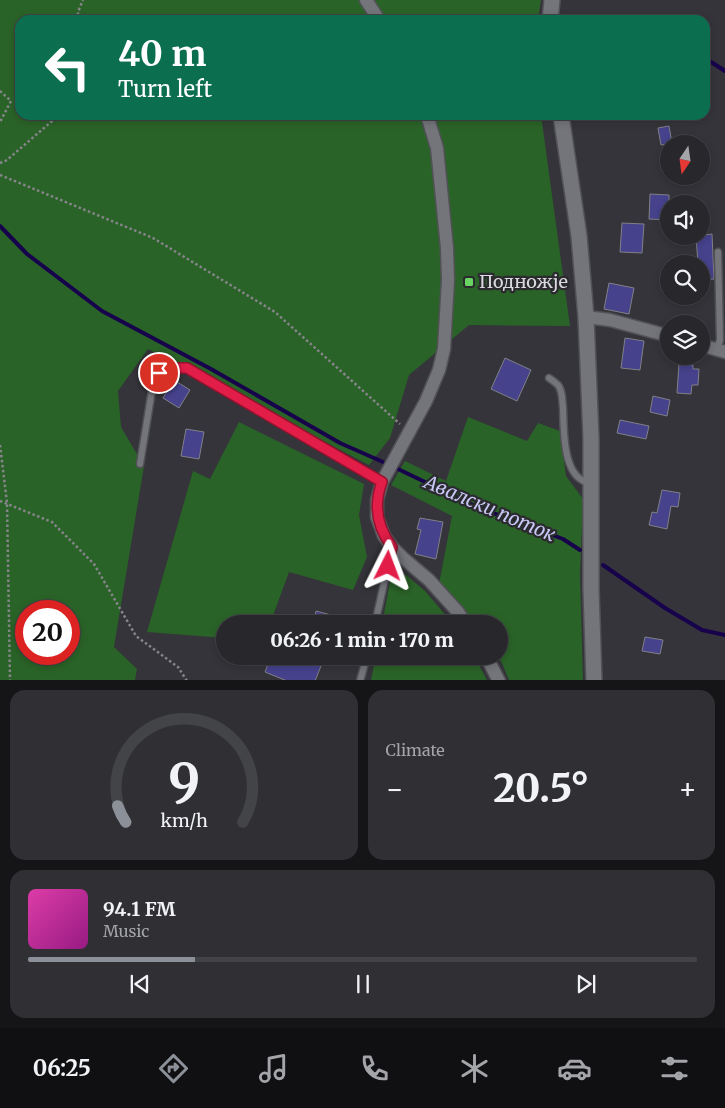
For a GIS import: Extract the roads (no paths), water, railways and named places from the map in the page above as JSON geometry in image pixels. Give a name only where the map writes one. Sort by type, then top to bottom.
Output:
[{"type":"main road","points":[[550,15],[552,0]]},
{"type":"main road","points":[[562,120],[579,236],[586,317],[591,438],[591,589],[594,680]]},
{"type":"street","points":[[366,0],[376,15]]},
{"type":"street","points":[[429,120],[437,148],[444,209],[448,272],[444,349],[439,370],[426,400],[382,482],[377,500],[377,517],[384,536],[392,547],[429,580],[458,615]]},
{"type":"street","points":[[586,317],[610,320],[660,334]]},
{"type":"street","points":[[491,665],[499,680]]},
{"type":"lane","points":[[718,252],[721,350]]},
{"type":"lane","points":[[140,464],[153,384],[159,373],[168,368],[187,368],[382,482]]},
{"type":"lane","points":[[549,378],[559,386],[562,397],[568,462],[574,474],[584,482],[591,483]]},
{"type":"lane","points":[[377,615],[392,547]]},
{"type":"lane","points":[[360,680],[364,665]]},
{"type":"waterway","points":[[710,61],[725,71]]},
{"type":"waterway","name":"Авалски поток","points":[[0,226],[27,254],[102,311],[211,369],[340,443],[383,462]]},
{"type":"waterway","name":"Авалски поток","points":[[398,469],[477,507],[563,539],[580,550]]},
{"type":"waterway","name":"Авалски поток","points":[[603,565],[665,608],[702,630],[725,635]]},
{"type":"place","name":"Подножје","points":[[469,282]]}]
